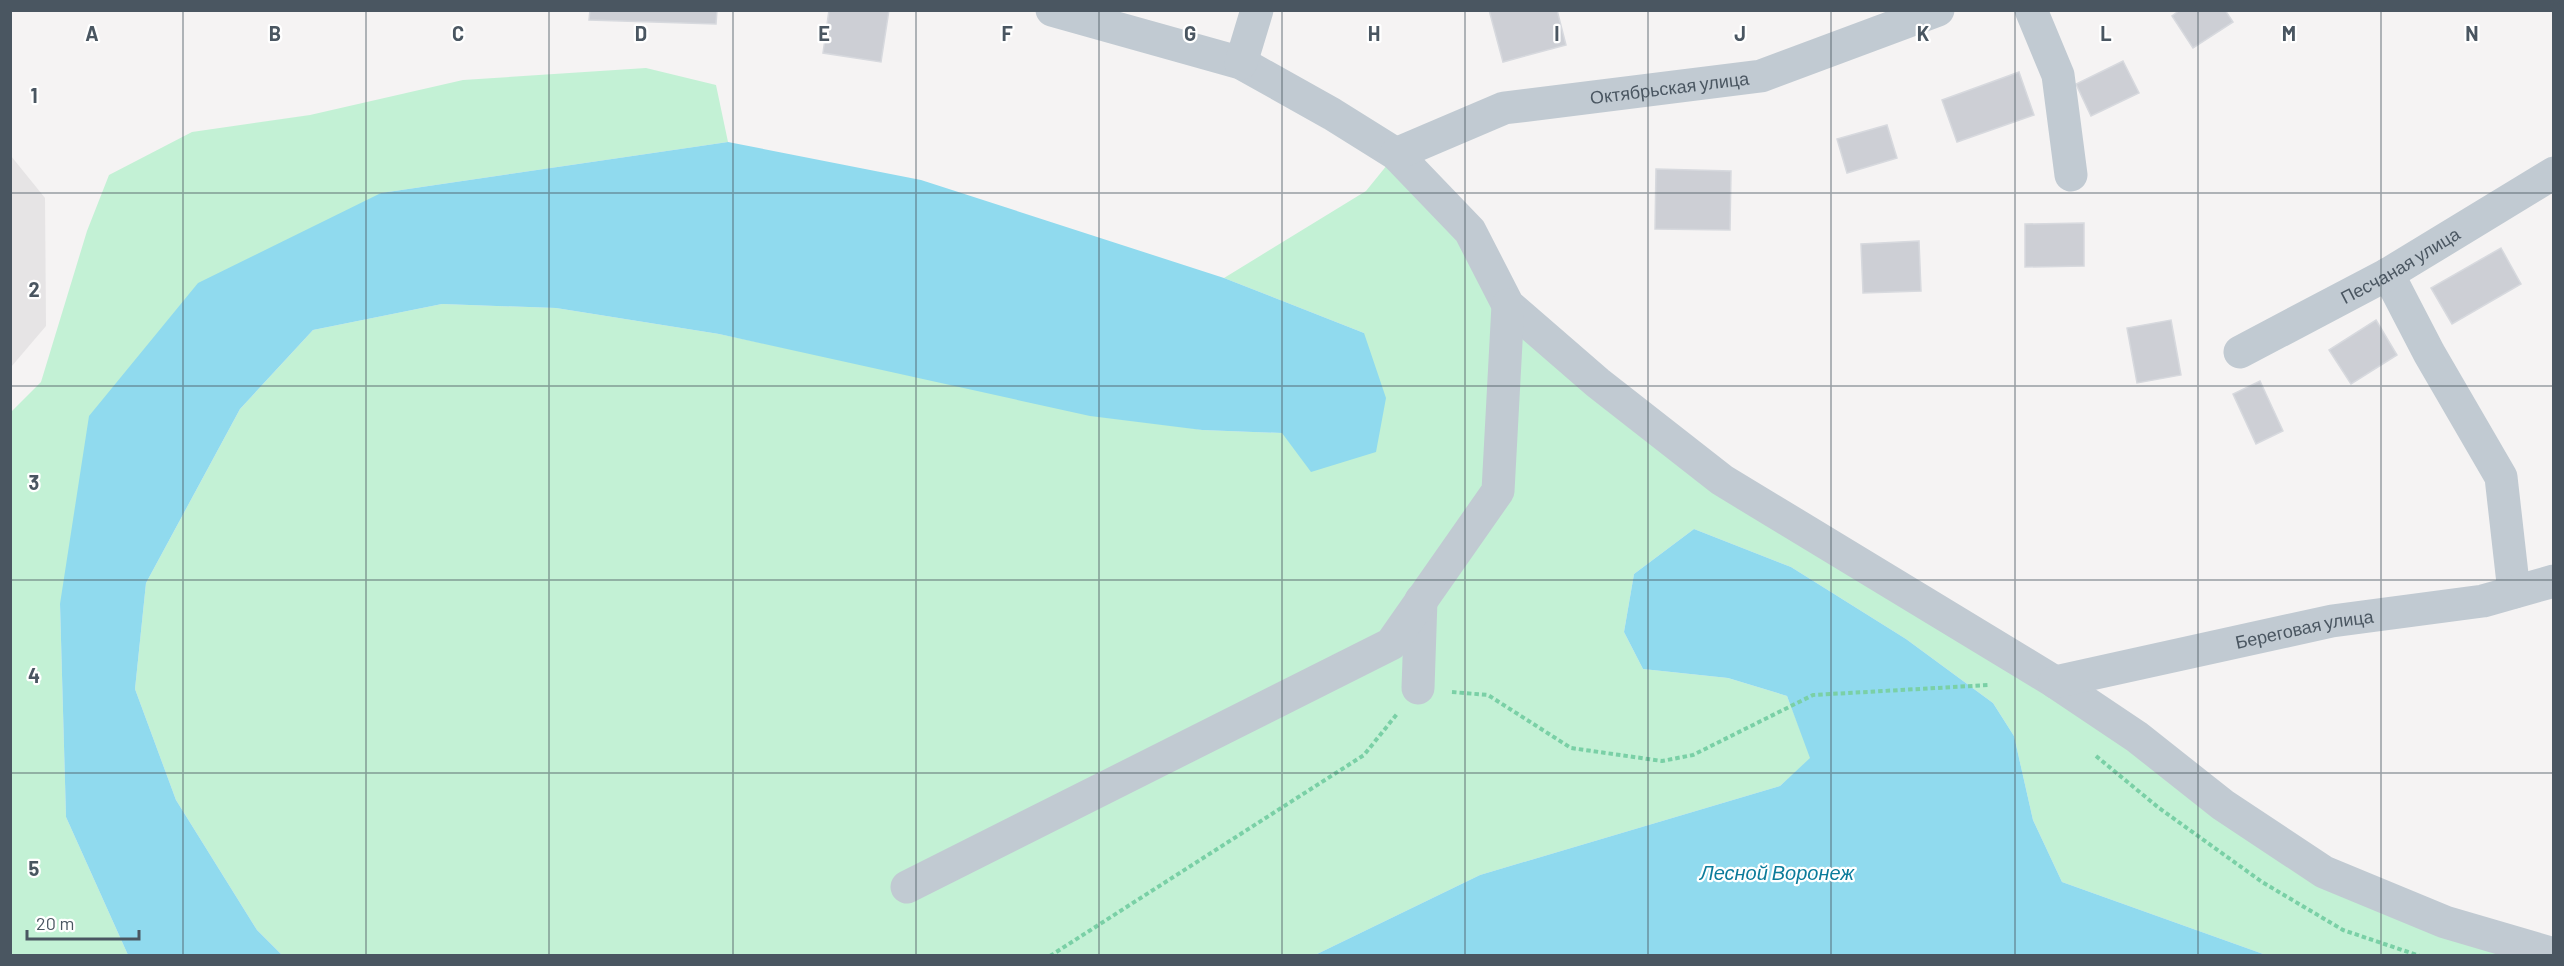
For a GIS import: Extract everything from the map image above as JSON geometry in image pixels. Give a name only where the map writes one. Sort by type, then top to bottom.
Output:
[{"type":"street","points":[[1053,10],[1241,63],[1332,114],[1396,154],[1470,231],[1508,305],[1598,383],[1722,480],[2055,682],[2137,737],[2223,805],[2324,872],[2445,922],[2553,954]]},
{"type":"street","points":[[1241,63],[1257,10]]},
{"type":"street","name":"Октябрьская улица","points":[[1396,154],[1504,108],[1761,76],[1938,10]]},
{"type":"street","points":[[2031,10],[2058,75],[2071,176]]},
{"type":"street","name":"Песчаная улица","points":[[2240,352],[2388,274],[2553,173]]},
{"type":"street","points":[[2388,274],[2429,353],[2501,477],[2514,592]]},
{"type":"street","points":[[907,887],[1391,644],[1498,491],[1508,305]]},
{"type":"street","name":"Береговая улица","points":[[2055,682],[2332,621],[2483,601],[2553,581]]},
{"type":"street","points":[[1418,688],[1421,600]]},
{"type":"path","points":[[1050,956],[1364,755],[1418,688],[1488,695],[1571,748],[1662,761],[1693,755],[1813,695],[1997,684]]},
{"type":"shaded area","points":[[11,156],[45,198],[46,326],[11,367]]},
{"type":"green space","points":[[646,68],[716,85],[728,142],[381,193],[60,604],[66,817],[128,955],[11,955],[10,413],[41,382],[87,231],[109,175],[192,132],[310,115],[463,80]]},
{"type":"green space","points":[[1396,154],[1508,305],[1598,383],[2324,872],[2553,955],[2266,955],[2062,882],[2033,820],[2014,736],[1993,703],[1906,639],[1791,567],[1694,529],[1634,574],[1624,632],[1643,669],[1728,678],[1787,696],[1811,758],[1780,786],[1480,875],[1315,955],[282,955],[257,930],[176,800],[135,689],[146,583],[240,409],[313,330],[442,304],[556,308],[719,334],[904,373],[1202,430],[1282,433],[1364,333],[1224,278],[1366,191]]},
{"type":"water","points":[[728,142],[921,180],[1224,278],[1364,333],[1386,398],[1376,452],[1311,472],[1282,433],[1202,430],[1090,416],[719,334],[556,308],[442,304],[313,330],[240,409],[146,583],[135,689],[176,800],[257,930],[282,955],[128,955],[66,817],[60,604],[89,416],[198,283],[381,193]]},
{"type":"water","name":"Лесной Воронеж","points":[[1694,529],[1791,567],[1906,639],[1993,703],[2014,736],[2033,820],[2062,882],[2266,955],[1315,955],[1480,875],[1780,786],[1810,758],[1787,696],[1728,678],[1643,669],[1624,632],[1634,574]]},
{"type":"building","points":[[590,10],[717,10],[716,24],[589,20]]},
{"type":"building","points":[[829,10],[889,10],[881,62],[823,53]]},
{"type":"building","points":[[1489,10],[1557,10],[1566,45],[1503,62]]},
{"type":"building","points":[[2180,10],[2225,10],[2233,22],[2193,48],[2172,16]]},
{"type":"building","points":[[2123,61],[2139,93],[2091,116],[2076,84]]},
{"type":"building","points":[[2019,72],[2034,115],[1957,142],[1942,100]]},
{"type":"building","points":[[1887,125],[1897,158],[1847,173],[1837,139]]},
{"type":"building","points":[[1656,169],[1731,171],[1730,230],[1655,229]]},
{"type":"building","points":[[2084,223],[2084,266],[2025,267],[2025,224]]},
{"type":"building","points":[[1919,241],[1921,291],[1863,293],[1861,244]]},
{"type":"building","points":[[2501,248],[2521,284],[2452,324],[2431,288]]},
{"type":"building","points":[[2171,320],[2181,375],[2137,383],[2127,328]]},
{"type":"building","points":[[2376,320],[2397,355],[2351,384],[2329,350]]},
{"type":"building","points":[[2260,381],[2283,431],[2256,444],[2233,394]]}]
